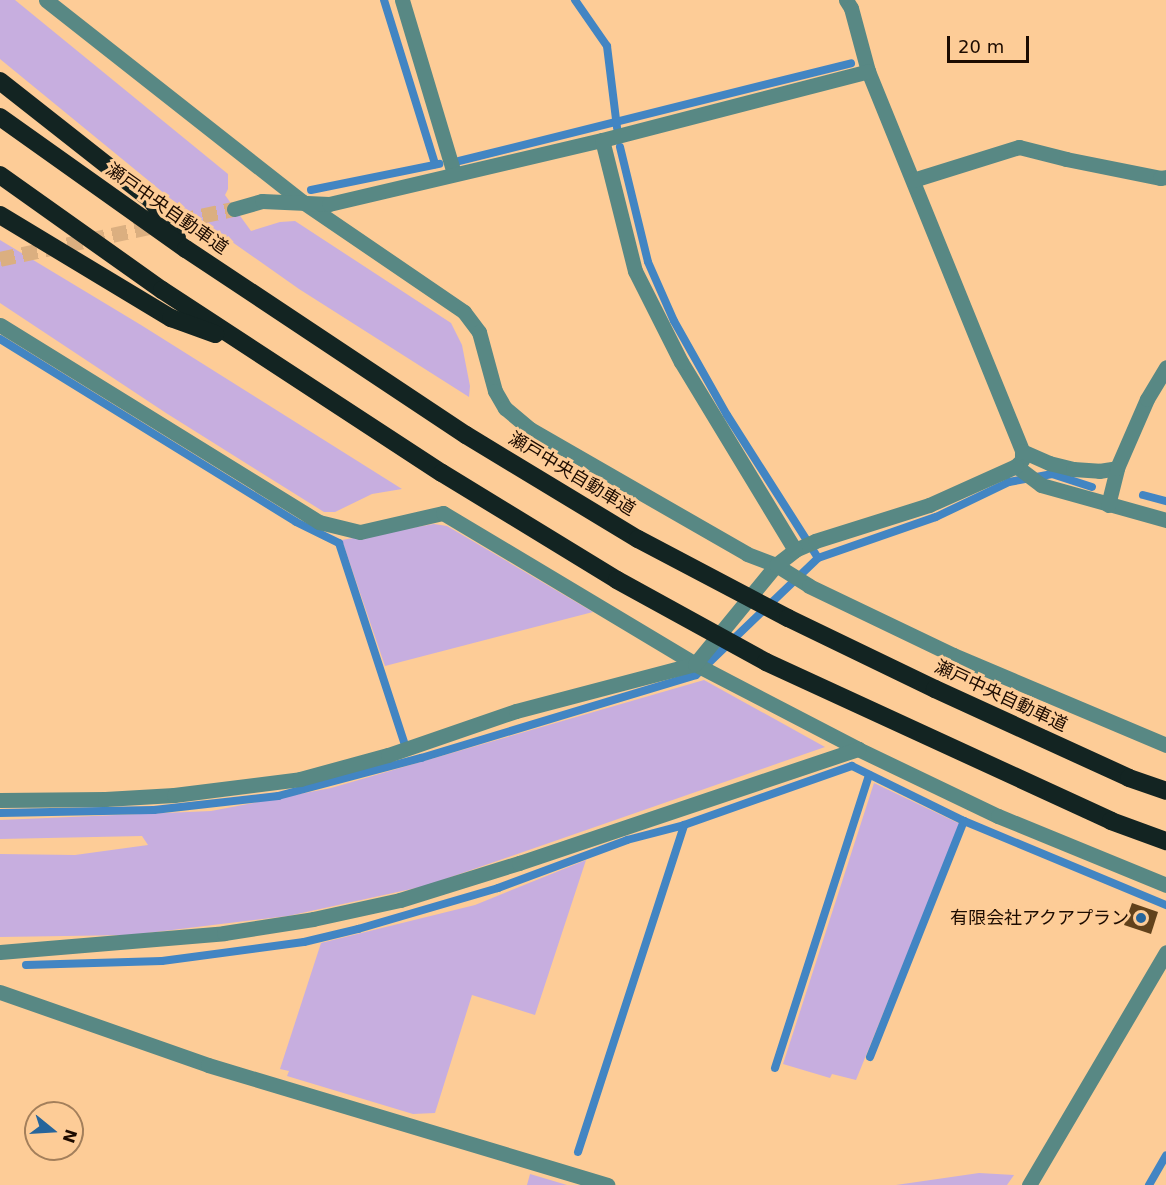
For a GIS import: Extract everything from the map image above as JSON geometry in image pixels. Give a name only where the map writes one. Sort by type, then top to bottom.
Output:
[{"type":"highway","points":[[0,81],[151,200],[186,249]]},
{"type":"highway","name":"瀬戸中央自動車道","points":[[0,117],[186,249],[466,435],[638,539],[788,618],[957,699],[1129,778],[1166,791]]},
{"type":"highway","points":[[0,175],[247,347],[442,473],[617,580],[766,662],[1100,817],[1166,841]]},
{"type":"highway","points":[[0,215],[171,318],[247,347]]},
{"type":"street","points":[[46,0],[303,202],[464,312],[479,332],[495,391],[505,408],[530,429],[747,554],[776,565],[809,586],[953,655],[1166,745]]},
{"type":"street","points":[[402,0],[454,173]]},
{"type":"street","points":[[852,2],[868,71],[1022,451],[1020,469]]},
{"type":"street","points":[[234,209],[262,201],[329,204],[602,140],[868,71]]},
{"type":"street","points":[[602,140],[634,271],[681,362],[804,546]]},
{"type":"street","points":[[913,180],[1019,147],[1078,162],[1160,178],[1166,177]]},
{"type":"street","points":[[0,325],[318,522],[360,532],[443,513],[700,667],[998,816],[1166,885]]},
{"type":"street","points":[[1108,505],[1117,468],[1147,399],[1166,367]]},
{"type":"street","points":[[1022,451],[1049,463],[1073,469],[1099,471],[1117,468]]},
{"type":"street","points":[[0,800],[105,799],[237,788],[300,779],[406,749],[516,711],[700,667],[776,565],[804,546],[929,505],[1020,469]]},
{"type":"street","points":[[1020,469],[1041,485],[1166,520]]},
{"type":"street","points":[[0,952],[224,933],[313,919],[400,900],[519,863],[858,748]]},
{"type":"street","points":[[1029,1185],[1166,951]]},
{"type":"street","points":[[0,992],[208,1065],[607,1185]]},
{"type":"shaded area","points":[[0,0],[15,0],[228,174],[228,189],[225,195],[251,231],[280,222],[295,221],[451,323],[462,345],[470,386],[469,397],[299,289],[171,199],[0,59]]},
{"type":"shaded area","points":[[0,240],[141,325],[402,489],[372,494],[335,512],[324,512],[166,413],[0,303]]},
{"type":"shaded area","points":[[434,524],[447,526],[593,612],[385,666],[342,540]]},
{"type":"shaded area","points":[[704,680],[825,747],[425,886],[288,916],[131,935],[0,937],[0,854],[75,855],[148,845],[142,836],[0,839],[0,820],[211,811],[331,788]]},
{"type":"shaded area","points":[[874,783],[960,824],[856,1080],[832,1074],[830,1078],[783,1064]]},
{"type":"shaded area","points":[[586,860],[535,1015],[472,995],[435,1113],[413,1114],[287,1076],[289,1071],[280,1069],[321,943],[475,905]]},
{"type":"shaded area","points":[[979,1173],[1014,1175],[1007,1185],[896,1185]]},
{"type":"shaded area","points":[[530,1174],[567,1185],[527,1185]]},
{"type":"building","name":"有限会社アクアプラン","points":[[1132,903],[1158,912],[1151,934],[1124,925]]},
{"type":"waterway","points":[[384,0],[435,164]]},
{"type":"waterway","points":[[575,0],[607,46],[617,128]]},
{"type":"waterway","points":[[459,161],[851,63]]},
{"type":"waterway","points":[[620,147],[648,262],[674,321],[727,415],[818,558]]},
{"type":"waterway","points":[[311,190],[439,164]]},
{"type":"waterway","points":[[0,339],[296,522],[339,543],[407,751]]},
{"type":"waterway","points":[[0,813],[154,810],[278,796],[421,758],[696,675],[818,558],[936,517],[1009,482],[1052,474],[1092,487]]},
{"type":"waterway","points":[[1143,495],[1166,501]]},
{"type":"waterway","points":[[26,965],[162,961],[304,942],[358,929],[498,888],[627,840],[684,825],[852,766],[964,821],[1166,905]]},
{"type":"waterway","points":[[775,1068],[869,775]]},
{"type":"waterway","points":[[870,1057],[964,821]]},
{"type":"waterway","points":[[578,1152],[684,825]]},
{"type":"waterway","points":[[1149,1185],[1166,1155]]},
{"type":"tunnel","points":[[0,259],[234,209]]},
{"type":"place","name":"有限会社アクアプラン","points":[[1141,918]]}]
